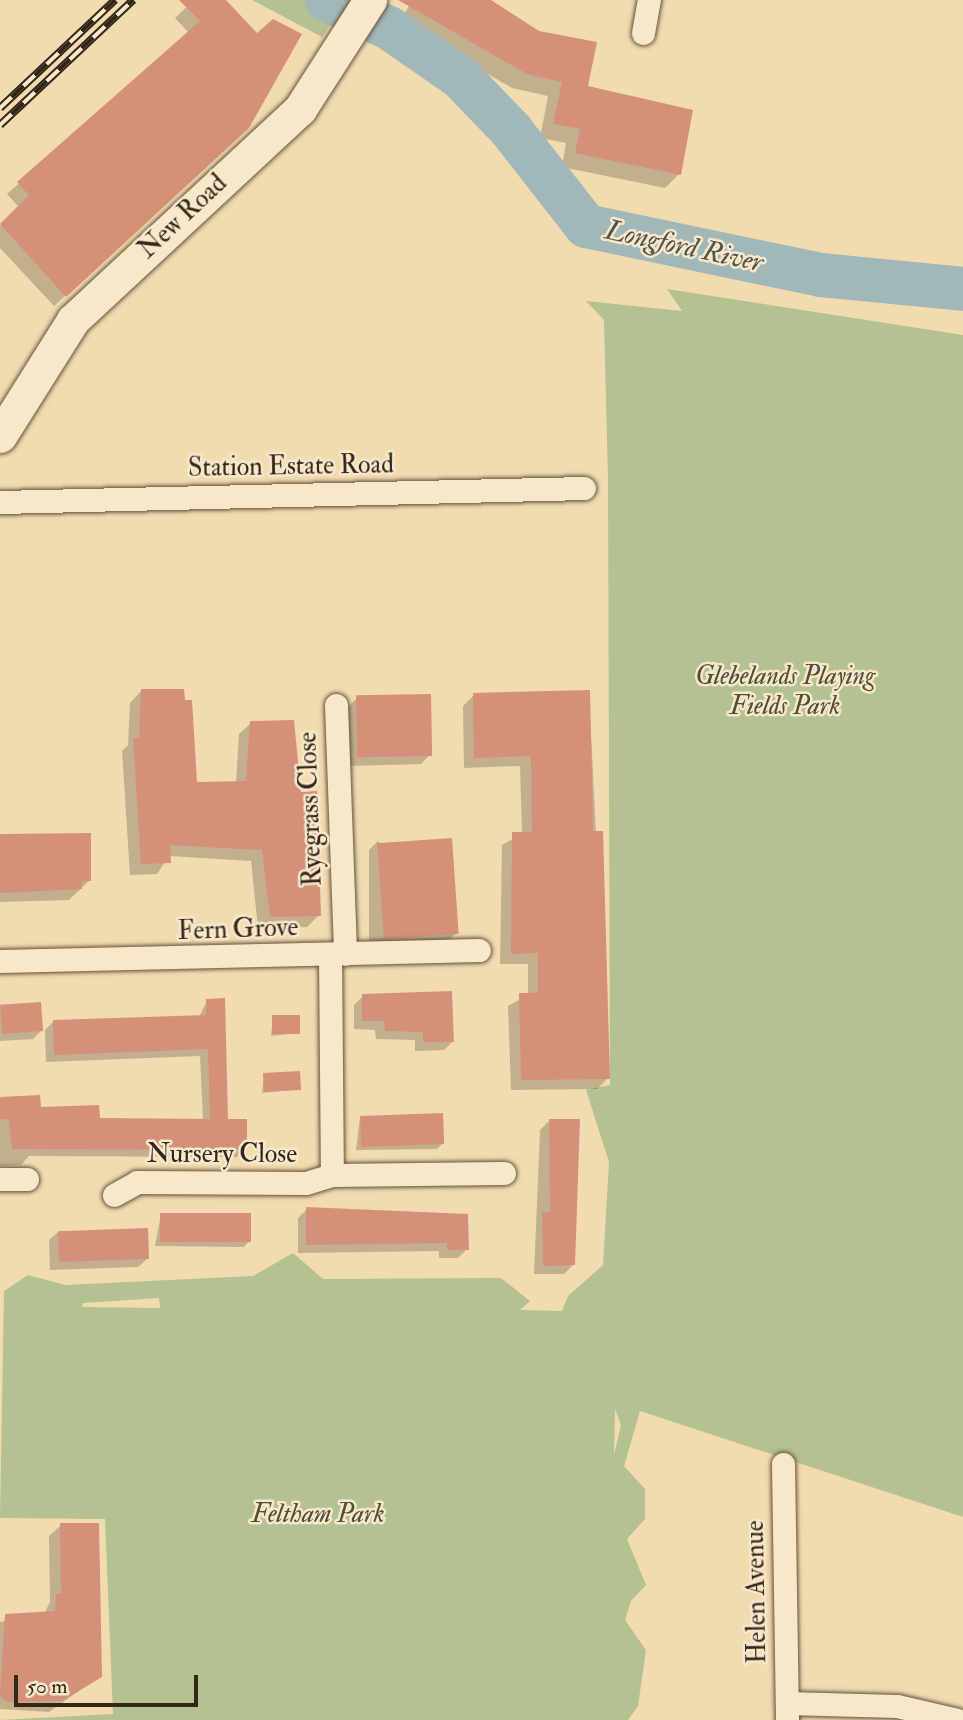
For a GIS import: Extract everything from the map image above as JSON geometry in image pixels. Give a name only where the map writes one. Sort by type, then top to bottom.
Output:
[{"type":"main road","name":"New Road","points":[[0,436],[73,320],[300,109],[370,1]]},
{"type":"street","points":[[643,33],[649,0]]},
{"type":"street","name":"Station Estate Road","points":[[0,502],[584,488]]},
{"type":"street","name":"Ryegrass Close","points":[[336,705],[337,954]]},
{"type":"street","name":"Fern Grove","points":[[0,961],[479,950]]},
{"type":"street","name":"Nursery Close","points":[[332,1175],[337,954]]},
{"type":"street","name":"Nursery Close","points":[[114,1195],[137,1182],[306,1183],[332,1175],[504,1173]]},
{"type":"street","points":[[0,1179],[27,1179]]},
{"type":"street","name":"Helen Avenue","points":[[783,1464],[787,1712]]},
{"type":"street","points":[[787,1712],[897,1706],[957,1720]]},
{"type":"green space","points":[[252,0],[346,0],[346,1],[322,37]]},
{"type":"green space","name":"Glebelands Playing Fields Park","points":[[667,289],[963,335],[963,1517],[640,1411],[624,1466],[645,1489],[645,1519],[627,1539],[646,1585],[631,1601],[625,1620],[646,1650],[638,1706],[628,1720],[0,1720],[113,1714],[105,1519],[0,1518],[4,1291],[28,1275],[65,1285],[253,1276],[293,1253],[323,1279],[501,1278],[530,1301],[520,1310],[562,1311],[568,1296],[603,1265],[609,1162],[586,1090],[610,1085],[608,480],[604,320],[586,301],[682,311]],"holes":[[[159,1298],[160,1308],[82,1307],[83,1303]],[[615,1409],[621,1425],[614,1455],[614,1454]]]},
{"type":"building","points":[[179,0],[226,0],[257,33],[273,19],[302,34],[249,128],[66,297],[0,224],[29,195],[17,182],[200,21]]},
{"type":"building","points":[[398,0],[491,0],[539,31],[597,42],[588,86],[693,110],[681,175],[575,153],[580,129],[553,124],[562,82],[527,74]]},
{"type":"building","points":[[141,689],[184,689],[185,700],[192,700],[197,782],[246,781],[250,721],[294,720],[301,792],[317,791],[321,916],[270,917],[262,850],[170,845],[171,863],[141,864],[133,738],[139,738]]},
{"type":"building","points":[[590,690],[593,831],[603,831],[610,1079],[521,1080],[519,993],[538,993],[538,953],[511,954],[512,832],[532,832],[531,756],[474,758],[473,693]]},
{"type":"building","points":[[431,694],[432,756],[357,757],[356,695]]},
{"type":"building","points":[[91,833],[91,881],[82,881],[82,889],[0,893],[0,834]]},
{"type":"building","points":[[452,838],[459,934],[384,939],[377,843]]},
{"type":"building","points":[[452,991],[454,1042],[423,1042],[423,1032],[385,1031],[384,1021],[362,1021],[362,994]]},
{"type":"building","points":[[225,998],[228,1119],[247,1119],[247,1150],[12,1149],[9,1119],[0,1119],[0,1097],[40,1095],[41,1107],[99,1105],[100,1118],[210,1119],[208,1049],[54,1055],[53,1020],[206,1015],[206,999]]},
{"type":"building","points":[[41,1002],[43,1031],[2,1034],[0,1005]]},
{"type":"building","points":[[272,1015],[300,1015],[300,1034],[272,1034]]},
{"type":"building","points":[[300,1071],[301,1090],[264,1092],[263,1073]]},
{"type":"building","points":[[443,1113],[444,1144],[361,1147],[360,1116]]},
{"type":"building","points":[[549,1119],[580,1119],[575,1265],[543,1266],[542,1212],[550,1212]]},
{"type":"building","points":[[306,1207],[468,1214],[469,1250],[447,1250],[447,1243],[306,1245]]},
{"type":"building","points":[[160,1213],[251,1213],[251,1242],[160,1242]]},
{"type":"building","points":[[148,1228],[149,1259],[59,1262],[58,1231]]},
{"type":"building","points":[[60,1523],[99,1523],[102,1677],[62,1701],[7,1702],[0,1696],[5,1614],[55,1611],[56,1594],[61,1594]]},
{"type":"waterway","name":"Longford River","points":[[327,0],[389,28],[460,77],[511,130],[586,226],[821,275],[963,289]]},
{"type":"railway","points":[[0,108],[115,0]]},
{"type":"railway","points":[[0,125],[133,0]]},
{"type":"park label","name":"Feltham Park","points":[[318,1515]]}]
